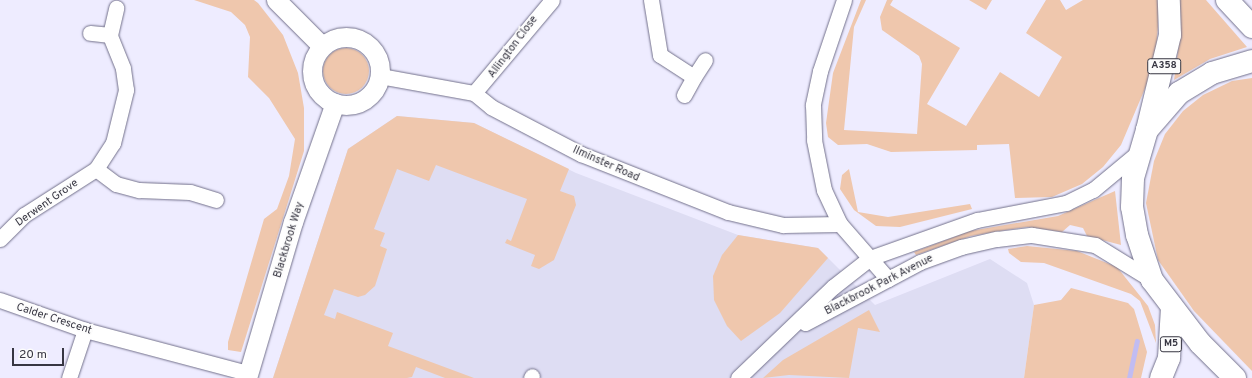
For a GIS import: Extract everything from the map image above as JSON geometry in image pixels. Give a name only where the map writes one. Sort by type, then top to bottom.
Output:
[{"type":"main road","name":"A358","points":[[1147,130],[1170,35],[1169,0]]},
{"type":"main road","points":[[1227,0],[1252,27]]},
{"type":"main road","points":[[1235,378],[1172,307],[1152,280],[1132,207],[1133,178],[1147,130],[1157,115],[1196,81],[1232,64],[1252,61]]},
{"type":"main road","name":"M5","points":[[1161,378],[1169,358],[1172,307]]},
{"type":"street","points":[[276,0],[322,46]]},
{"type":"street","name":"Allington Close","points":[[474,93],[552,0]]},
{"type":"street","points":[[651,0],[660,55],[694,77]]},
{"type":"street","points":[[844,0],[820,71],[812,120],[824,190],[840,224],[888,279]]},
{"type":"street","points":[[90,32],[110,35],[116,8]]},
{"type":"street","name":"Derwent Grove","points":[[0,239],[24,215],[96,169],[112,143],[126,90],[123,68],[110,35]]},
{"type":"street","points":[[338,37],[360,39],[376,53],[380,76],[367,98],[357,104],[335,103],[322,96],[312,77],[312,65],[322,46],[338,37]]},
{"type":"street","points":[[684,96],[705,60]]},
{"type":"street","name":"Ilminster Road","points":[[380,76],[474,93],[491,107],[581,154],[676,194],[765,222],[840,224]]},
{"type":"street","name":"Blackbrook Way","points":[[248,376],[293,222],[335,103]]},
{"type":"street","name":"Blackbrook Park Avenue","points":[[738,378],[834,287],[870,258],[977,220],[1030,212],[1066,203],[1093,190],[1140,151]]},
{"type":"street","points":[[96,169],[116,184],[139,190],[203,188],[216,200]]},
{"type":"street","name":"Blackbrook Park Avenue","points":[[788,332],[888,279],[962,247],[1032,235],[1095,245],[1152,280]]},
{"type":"street","name":"Calder Crescent","points":[[0,300],[85,330],[248,376]]},
{"type":"street","points":[[68,378],[85,330]]},
{"type":"shaded area","points":[[194,0],[254,0],[258,3],[283,35],[298,73],[304,108],[304,151],[241,352],[228,350],[228,342],[264,219],[277,209],[289,176],[295,139],[269,98],[248,77],[250,37],[245,25],[231,12]]},
{"type":"shaded area","points":[[861,0],[866,0],[854,27],[844,130],[917,134],[922,64],[919,56],[882,30],[880,17],[887,0],[893,0],[890,5],[960,48],[927,104],[966,126],[1000,72],[1039,97],[1062,57],[1026,33],[1046,0],[1060,0],[1066,10],[1083,0],[1160,0],[1155,65],[1121,145],[1103,167],[1082,184],[1052,197],[1015,198],[1009,144],[977,145],[977,150],[891,152],[867,144],[838,145],[828,137],[826,123],[833,73]]},
{"type":"shaded area","points":[[969,0],[992,0],[986,10]]},
{"type":"shaded area","points":[[1178,0],[1206,0],[1247,47],[1210,59],[1174,80],[1180,36]]},
{"type":"shaded area","points":[[351,48],[363,54],[368,62],[368,80],[363,88],[355,93],[341,94],[329,88],[324,80],[323,66],[329,54],[337,49]]},
{"type":"shaded area","points":[[1252,78],[1252,371],[1194,311],[1158,260],[1146,203],[1154,161],[1165,134],[1183,111],[1203,95],[1232,81]]},
{"type":"shaded area","points":[[397,116],[474,123],[576,173],[738,235],[818,248],[875,305],[990,259],[1027,283],[1034,305],[1024,378],[273,378],[348,149]]},
{"type":"shaded area","points":[[397,116],[474,123],[569,169],[560,191],[574,196],[576,205],[554,260],[539,269],[531,266],[535,255],[505,243],[507,239],[511,241],[527,199],[436,165],[429,181],[397,169],[374,229],[385,233],[380,246],[387,249],[375,286],[365,295],[358,297],[334,289],[324,315],[335,319],[337,312],[393,333],[388,346],[474,378],[445,378],[416,367],[412,377],[407,378],[273,378],[348,149]]},
{"type":"shaded area","points":[[849,169],[858,212],[888,217],[970,204],[972,209],[900,227],[876,226],[854,210],[840,189],[842,175]]},
{"type":"shaded area","points":[[1115,191],[1121,245],[1087,236],[1083,228],[1070,225],[1062,232],[1027,227],[971,236],[916,255],[914,252],[970,231],[1058,216]]},
{"type":"shaded area","points":[[738,235],[818,248],[828,258],[780,313],[741,341],[727,326],[714,300],[713,276],[722,255]]},
{"type":"shaded area","points":[[1027,246],[1077,251],[1117,267],[1148,306],[1155,325],[1156,343],[1140,301],[1131,294],[1044,263],[1021,262],[1009,253],[1008,249]]},
{"type":"shaded area","points":[[1071,288],[1128,303],[1134,309],[1147,352],[1141,378],[1024,378],[1034,305],[1061,300]]},
{"type":"shaded area","points":[[869,310],[880,332],[858,328],[849,378],[789,375],[763,378],[783,360]]},
{"type":"waterway","points":[[1129,378],[1137,341]]}]
